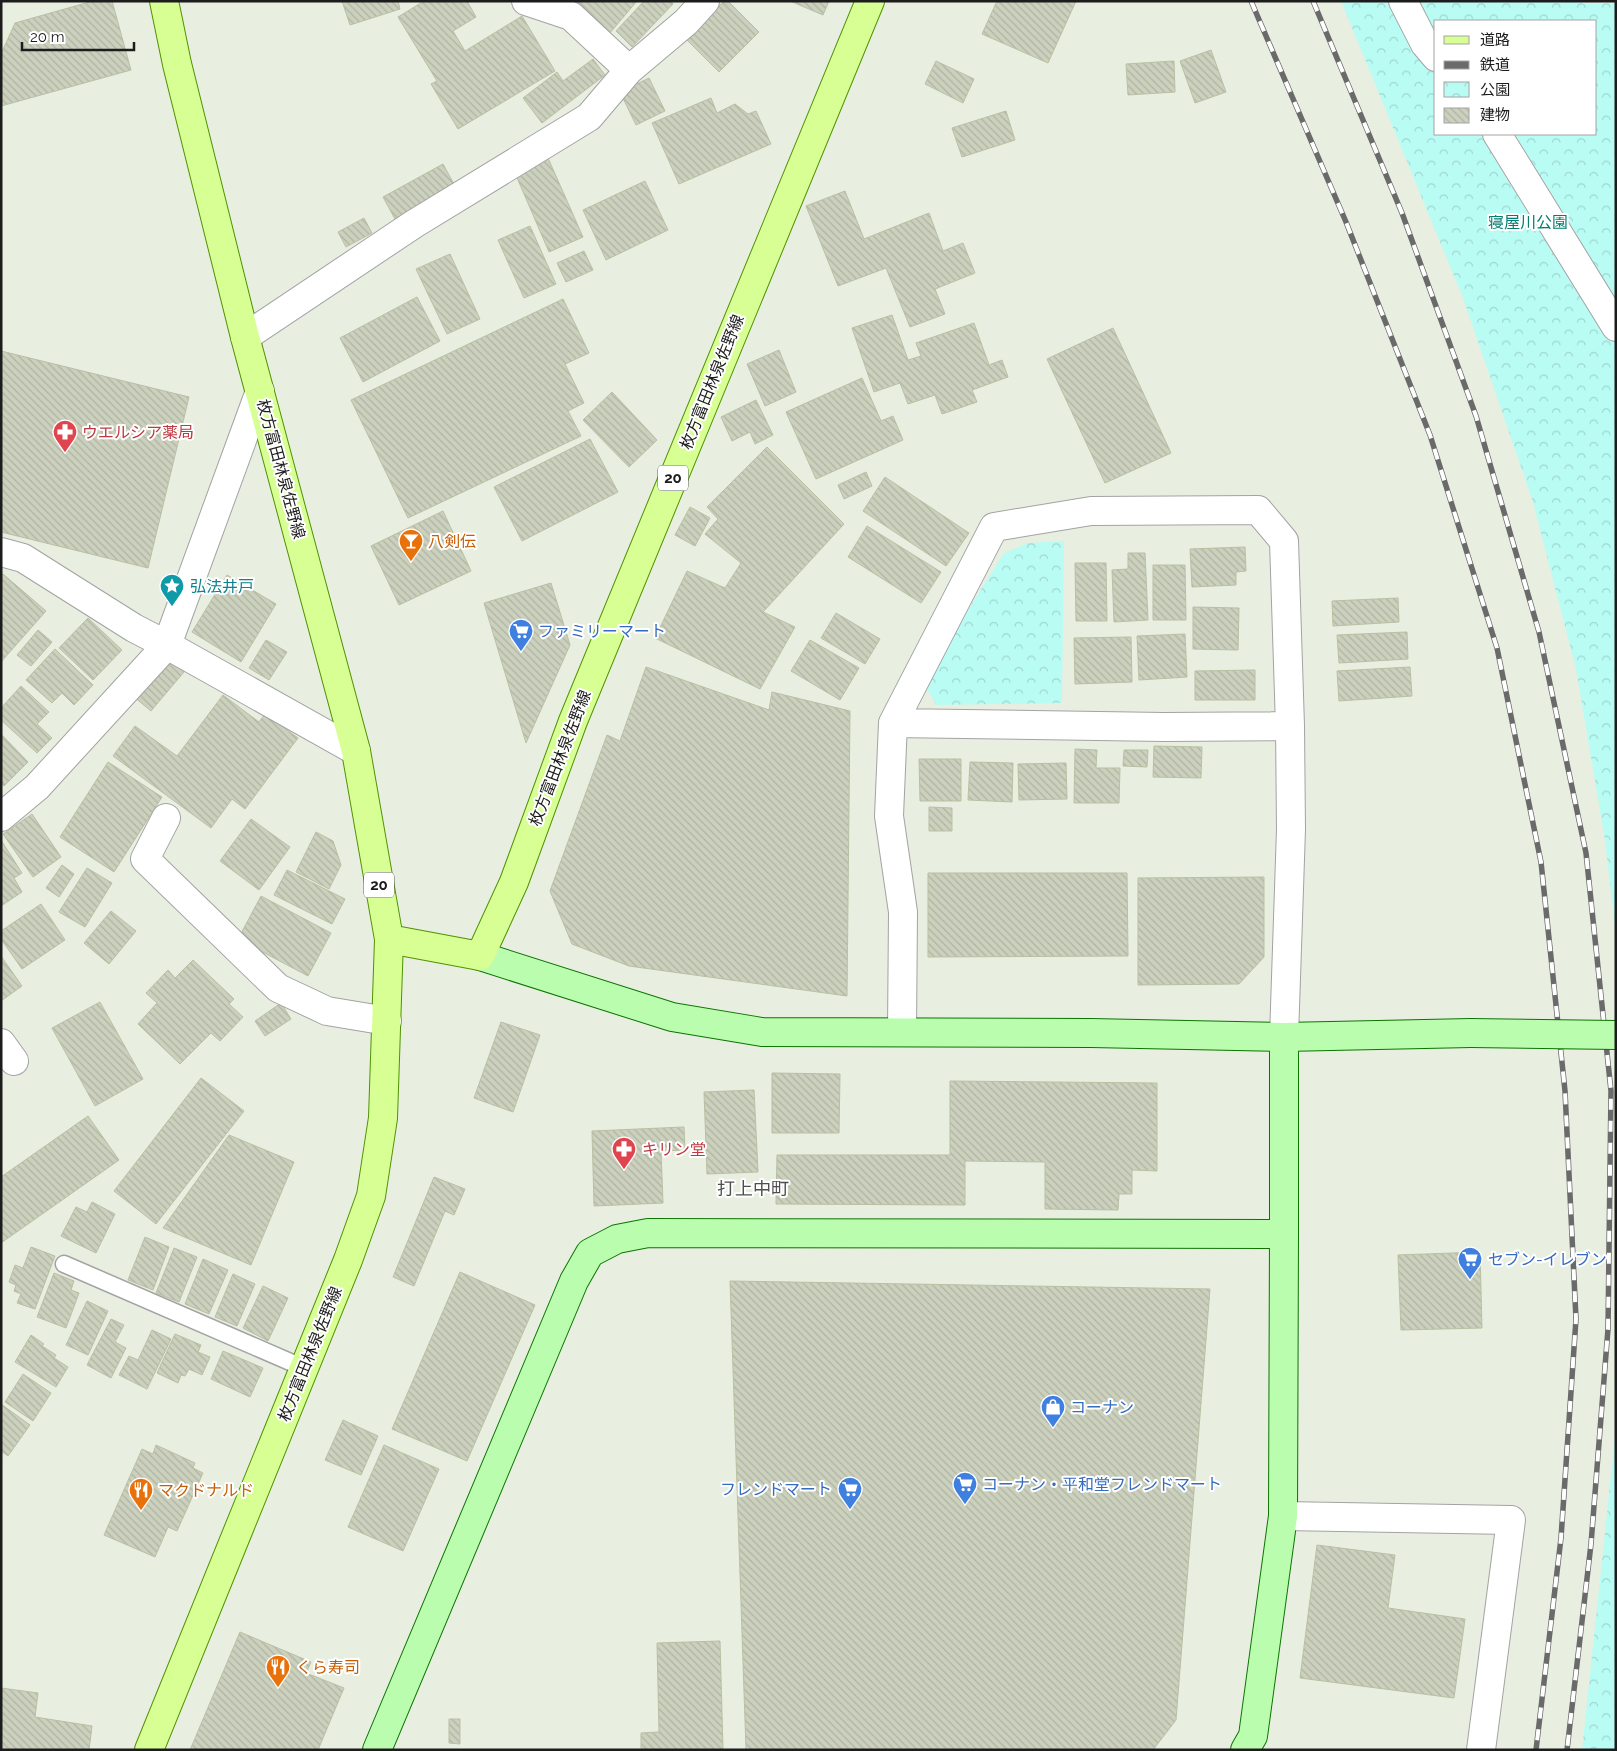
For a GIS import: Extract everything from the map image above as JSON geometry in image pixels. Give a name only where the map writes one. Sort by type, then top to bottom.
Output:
[{"type":"main road","name":"枚方富田林泉佐野線","points":[[149,1750],[348,1260],[371,1196],[382,1118],[389,940],[356,751],[246,337],[177,64],[164,1]]},
{"type":"main road","name":"枚方富田林泉佐野線","points":[[480,956],[514,882],[573,721],[870,1]]},
{"type":"main road","points":[[389,940],[480,956]]},
{"type":"street","points":[[526,1],[571,16],[629,70]]},
{"type":"street","points":[[246,337],[414,224],[590,117],[629,70],[686,22],[706,1]]},
{"type":"street","points":[[1404,1],[1426,44],[1434,54]]},
{"type":"street","points":[[1498,135],[1616,327]]},
{"type":"street","points":[[1,816],[38,787],[167,644],[260,391]]},
{"type":"street","points":[[902,1032],[903,912],[889,816],[893,723],[994,527],[1091,511],[1258,510],[1284,540],[1290,726],[1291,830],[1284,1037],[1282,1516],[1253,1736],[1245,1750]]},
{"type":"street","points":[[1,552],[23,558],[134,628],[167,644],[356,751]]},
{"type":"street","points":[[893,723],[1164,727],[1290,726]]},
{"type":"street","points":[[166,818],[145,859],[278,988],[327,1011],[387,1021]]},
{"type":"street","points":[[480,956],[672,1017],[762,1032],[1091,1033],[1284,1037],[1470,1033],[1616,1035]]},
{"type":"street","points":[[377,1750],[574,1281],[590,1253],[617,1239],[648,1233],[1284,1234]]},
{"type":"street","points":[[1282,1516],[1511,1520],[1481,1750]]},
{"type":"lane","points":[[64,1264],[304,1368]]},
{"type":"green space","name":"寝屋川公園","points":[[1341,1],[1581,1],[1583,4],[1616,3],[1616,936],[1605,840],[1576,669],[1533,502],[1463,298]]},
{"type":"green space","points":[[1064,541],[1062,703],[936,705],[923,681],[1004,553],[1028,543]]},
{"type":"green space","points":[[1616,1428],[1616,1750],[1582,1750]]},
{"type":"building","points":[[93,1],[112,1],[131,70],[1,106],[1,54],[15,23]]},
{"type":"building","points":[[342,1],[398,1],[400,9],[350,25]]},
{"type":"building","points":[[424,1],[467,1],[476,17],[453,31],[465,51],[522,16],[555,71],[458,129],[431,84],[437,81],[398,17]]},
{"type":"building","points":[[570,1],[637,1],[609,34]]},
{"type":"building","points":[[644,1],[671,1],[673,4],[632,47],[616,31]]},
{"type":"building","points":[[724,1],[728,1],[759,32],[719,72],[686,39]]},
{"type":"building","points":[[790,1],[829,1],[823,15]]},
{"type":"building","points":[[997,1],[1076,1],[1048,63],[982,34]]},
{"type":"building","points":[[1211,50],[1226,92],[1195,103],[1180,61]]},
{"type":"building","points":[[593,59],[605,75],[542,123],[523,98],[557,72],[563,81]]},
{"type":"building","points":[[936,61],[974,79],[963,103],[925,84]]},
{"type":"building","points":[[1174,61],[1175,92],[1128,95],[1126,64]]},
{"type":"building","points":[[649,78],[665,111],[636,125],[620,92]]},
{"type":"building","points":[[711,98],[717,113],[735,104],[748,114],[756,111],[771,144],[679,184],[652,123]]},
{"type":"building","points":[[1006,111],[1015,140],[962,157],[952,128]]},
{"type":"building","points":[[548,158],[583,237],[549,252],[515,173]]},
{"type":"building","points":[[443,164],[455,186],[395,219],[383,197]]},
{"type":"building","points":[[645,181],[668,230],[606,260],[583,210]]},
{"type":"building","points":[[845,191],[864,239],[929,213],[943,251],[963,243],[975,273],[935,289],[945,314],[910,327],[886,268],[838,286],[806,206]]},
{"type":"building","points":[[364,218],[372,233],[346,247],[338,232]]},
{"type":"building","points":[[530,226],[556,284],[524,298],[498,240]]},
{"type":"building","points":[[584,251],[593,270],[566,282],[557,263]]},
{"type":"building","points":[[450,254],[480,319],[447,334],[416,269]]},
{"type":"building","points":[[417,297],[440,341],[363,382],[340,338]]},
{"type":"building","points":[[563,299],[589,353],[565,364],[584,403],[568,411],[581,436],[408,518],[351,400]]},
{"type":"building","points":[[892,315],[908,360],[921,356],[916,343],[974,323],[989,365],[1002,360],[1008,377],[972,390],[977,402],[942,414],[935,395],[908,404],[900,383],[874,392],[852,328]]},
{"type":"building","points":[[1113,328],[1171,453],[1105,483],[1047,359]]},
{"type":"building","points":[[779,350],[796,392],[765,406],[747,364]]},
{"type":"building","points":[[1,351],[189,397],[148,568],[1,532]]},
{"type":"building","points":[[862,378],[881,421],[893,416],[903,440],[816,479],[786,412]]},
{"type":"building","points":[[612,392],[657,440],[629,467],[583,420]]},
{"type":"building","points":[[756,400],[773,435],[755,444],[750,432],[732,441],[721,417]]},
{"type":"building","points":[[590,439],[618,492],[522,541],[494,487]]},
{"type":"building","points":[[767,447],[844,524],[763,612],[795,627],[760,689],[655,638],[687,571],[725,588],[741,563],[705,534],[718,519],[707,507]]},
{"type":"building","points":[[866,472],[872,486],[844,499],[838,485]]},
{"type":"building","points":[[885,477],[969,533],[946,566],[863,511]]},
{"type":"building","points":[[690,507],[710,518],[695,546],[675,535]]},
{"type":"building","points":[[443,511],[471,571],[399,605],[371,546]]},
{"type":"building","points":[[867,526],[941,572],[921,603],[848,557]]},
{"type":"building","points":[[1245,547],[1246,571],[1236,572],[1236,585],[1192,587],[1190,549]]},
{"type":"building","points":[[1128,553],[1145,553],[1148,620],[1114,622],[1112,570],[1128,569]]},
{"type":"building","points":[[1075,563],[1106,563],[1107,621],[1076,621]]},
{"type":"building","points":[[1153,565],[1185,565],[1186,620],[1153,620]]},
{"type":"building","points":[[3,574],[46,611],[1,662],[1,576]]},
{"type":"building","points":[[227,575],[276,604],[241,662],[192,632]]},
{"type":"building","points":[[551,583],[570,645],[526,743],[484,603]]},
{"type":"building","points":[[1398,598],[1399,622],[1333,626],[1332,601]]},
{"type":"building","points":[[1193,607],[1239,608],[1238,650],[1193,649]]},
{"type":"building","points":[[836,613],[880,639],[865,664],[821,638]]},
{"type":"building","points":[[88,618],[122,650],[93,680],[59,648]]},
{"type":"building","points":[[38,630],[52,642],[31,666],[17,655]]},
{"type":"building","points":[[1407,632],[1408,659],[1339,663],[1337,635]]},
{"type":"building","points":[[1185,634],[1187,677],[1139,680],[1137,636]]},
{"type":"building","points":[[1131,637],[1132,682],[1075,684],[1074,638]]},
{"type":"building","points":[[266,640],[287,652],[269,680],[249,668]]},
{"type":"building","points":[[810,640],[859,668],[840,700],[791,671]]},
{"type":"building","points":[[55,649],[93,685],[74,705],[62,693],[52,703],[26,680]]},
{"type":"building","points":[[166,657],[184,672],[151,711],[133,696]]},
{"type":"building","points":[[646,667],[769,710],[772,692],[850,711],[847,996],[629,966],[572,944],[550,891],[607,735],[620,741]]},
{"type":"building","points":[[1410,667],[1412,696],[1339,701],[1337,671]]},
{"type":"building","points":[[1255,670],[1255,700],[1195,700],[1195,671]]},
{"type":"building","points":[[21,686],[49,712],[37,724],[52,738],[37,753],[1,720],[1,708]]},
{"type":"building","points":[[223,695],[259,722],[265,714],[298,738],[245,809],[232,799],[211,828],[113,756],[135,726],[177,756]]},
{"type":"building","points":[[1,734],[28,762],[4,786],[1,783]]},
{"type":"building","points":[[1154,746],[1202,747],[1201,778],[1153,777]]},
{"type":"building","points":[[1075,749],[1097,750],[1096,768],[1120,768],[1119,803],[1074,803]]},
{"type":"building","points":[[1124,750],[1148,750],[1147,767],[1123,766]]},
{"type":"building","points":[[919,759],[961,759],[961,801],[920,801]]},
{"type":"building","points":[[108,762],[162,797],[114,872],[60,837]]},
{"type":"building","points":[[970,762],[1013,763],[1012,802],[968,800]]},
{"type":"building","points":[[1066,763],[1067,799],[1019,800],[1018,764]]},
{"type":"building","points":[[929,807],[952,808],[952,831],[929,831]]},
{"type":"building","points":[[32,814],[61,857],[33,877],[3,834]]},
{"type":"building","points":[[251,819],[290,847],[259,890],[220,861]]},
{"type":"building","points":[[316,832],[333,841],[341,865],[329,889],[296,872]]},
{"type":"building","points":[[1,840],[22,873],[14,878],[22,892],[1,906]]},
{"type":"building","points":[[62,865],[74,874],[59,897],[46,888]]},
{"type":"building","points":[[87,868],[112,883],[85,927],[59,912]]},
{"type":"building","points":[[287,870],[345,899],[332,924],[274,895]]},
{"type":"building","points":[[928,873],[1127,873],[1128,956],[928,957]]},
{"type":"building","points":[[1264,877],[1264,957],[1239,984],[1138,985],[1138,878]]},
{"type":"building","points":[[261,896],[331,933],[308,976],[238,939]]},
{"type":"building","points":[[41,904],[65,940],[22,969],[1,939],[1,931]]},
{"type":"building","points":[[111,911],[136,931],[109,964],[84,943]]},
{"type":"building","points":[[1,956],[22,986],[1,1001]]},
{"type":"building","points":[[193,960],[234,999],[229,1004],[243,1017],[220,1041],[211,1033],[180,1064],[138,1024],[157,1003],[146,993],[168,970],[175,978]]},
{"type":"building","points":[[100,1002],[143,1079],[95,1106],[52,1028]]},
{"type":"building","points":[[281,1003],[291,1019],[265,1036],[255,1021]]},
{"type":"building","points":[[501,1022],[540,1035],[513,1112],[474,1098]]},
{"type":"building","points":[[772,1073],[840,1074],[839,1133],[772,1133]]},
{"type":"building","points":[[201,1078],[244,1111],[156,1224],[114,1191]]},
{"type":"building","points":[[950,1081],[1157,1083],[1157,1171],[1132,1170],[1132,1194],[1119,1194],[1118,1210],[1045,1209],[1045,1162],[965,1161],[965,1205],[776,1204],[777,1155],[950,1155]]},
{"type":"building","points":[[754,1090],[758,1172],[707,1174],[704,1092]]},
{"type":"building","points":[[88,1116],[119,1160],[1,1243],[1,1177]]},
{"type":"building","points":[[684,1127],[685,1150],[661,1151],[663,1203],[594,1206],[592,1131]]},
{"type":"building","points":[[229,1135],[294,1162],[251,1265],[163,1228]]},
{"type":"building","points":[[434,1177],[465,1189],[454,1215],[445,1211],[414,1286],[393,1277]]},
{"type":"building","points":[[92,1202],[115,1214],[96,1253],[61,1236],[76,1207],[87,1212]]},
{"type":"building","points":[[145,1237],[169,1247],[153,1290],[128,1280]]},
{"type":"building","points":[[31,1247],[55,1256],[35,1309],[17,1303],[21,1294],[14,1291],[16,1285],[9,1282],[15,1265],[23,1268]]},
{"type":"building","points":[[174,1248],[197,1257],[179,1302],[156,1293]]},
{"type":"building","points":[[1480,1252],[1482,1328],[1401,1330],[1398,1255]]},
{"type":"building","points":[[203,1259],[228,1270],[209,1314],[185,1304]]},
{"type":"building","points":[[460,1272],[535,1305],[467,1461],[392,1429]]},
{"type":"building","points":[[54,1273],[74,1281],[71,1290],[79,1293],[66,1328],[37,1317]]},
{"type":"building","points":[[233,1274],[255,1284],[237,1326],[215,1317]]},
{"type":"building","name":"コーナン・平和堂フレンドマート","points":[[730,1281],[1210,1289],[1176,1720],[1153,1750],[746,1750]]},
{"type":"building","points":[[263,1286],[288,1298],[268,1341],[243,1328]]},
{"type":"building","points":[[87,1301],[108,1311],[88,1355],[66,1345]]},
{"type":"building","points":[[111,1319],[124,1325],[115,1342],[126,1348],[111,1378],[87,1365]]},
{"type":"building","points":[[152,1330],[171,1339],[147,1389],[119,1375],[129,1356],[138,1360]]},
{"type":"building","points":[[175,1334],[201,1345],[198,1352],[210,1357],[202,1375],[189,1369],[185,1376],[181,1375],[178,1383],[157,1373]]},
{"type":"building","points":[[31,1335],[44,1344],[42,1346],[56,1355],[54,1358],[68,1367],[56,1387],[15,1362]]},
{"type":"building","points":[[223,1351],[263,1368],[250,1397],[211,1379]]},
{"type":"building","points":[[23,1374],[51,1393],[33,1421],[5,1402]]},
{"type":"building","points":[[1,1404],[30,1425],[8,1456],[1,1451]]},
{"type":"building","points":[[343,1420],[378,1436],[361,1475],[325,1460]]},
{"type":"building","points":[[156,1445],[195,1463],[193,1468],[203,1473],[177,1531],[168,1527],[155,1557],[104,1535],[142,1449],[153,1454]]},
{"type":"building","points":[[384,1445],[439,1469],[403,1551],[348,1527]]},
{"type":"building","points":[[1317,1545],[1395,1555],[1388,1608],[1465,1619],[1454,1698],[1300,1678]]},
{"type":"building","points":[[240,1632],[311,1662],[306,1673],[344,1688],[318,1750],[190,1750]]},
{"type":"building","points":[[720,1641],[723,1750],[641,1750],[641,1733],[659,1732],[657,1643]]},
{"type":"building","points":[[1,1688],[38,1693],[35,1717],[92,1726],[89,1750],[1,1750]]},
{"type":"building","points":[[449,1719],[460,1719],[460,1744],[449,1743]]},
{"type":"railway","points":[[1251,1],[1346,222],[1430,435],[1497,648],[1541,862],[1565,1091],[1576,1319],[1561,1538],[1536,1750]]},
{"type":"railway","points":[[1313,1],[1402,213],[1476,416],[1539,632],[1586,853],[1611,1091],[1608,1329],[1591,1544],[1567,1750]]},
{"type":"place","name":"ウエルシア薬局","points":[[65,453]]},
{"type":"place","name":"八剣伝","points":[[411,562]]},
{"type":"place","name":"弘法井戸","points":[[172,607]]},
{"type":"place","name":"ファミリーマート","points":[[521,652]]},
{"type":"place","name":"キリン堂","points":[[624,1170]]},
{"type":"place","name":"セブン-イレブン","points":[[1470,1280]]},
{"type":"place","name":"コーナン","points":[[1053,1428]]},
{"type":"place","name":"コーナン・平和堂フレンドマート","points":[[965,1505]]},
{"type":"place","name":"フレンドマート","points":[[850,1510]]},
{"type":"place","name":"マクドナルド","points":[[141,1511]]},
{"type":"place","name":"くら寿司","points":[[278,1688]]},
{"type":"district","name":"打上中町","points":[[753,1188]]}]
